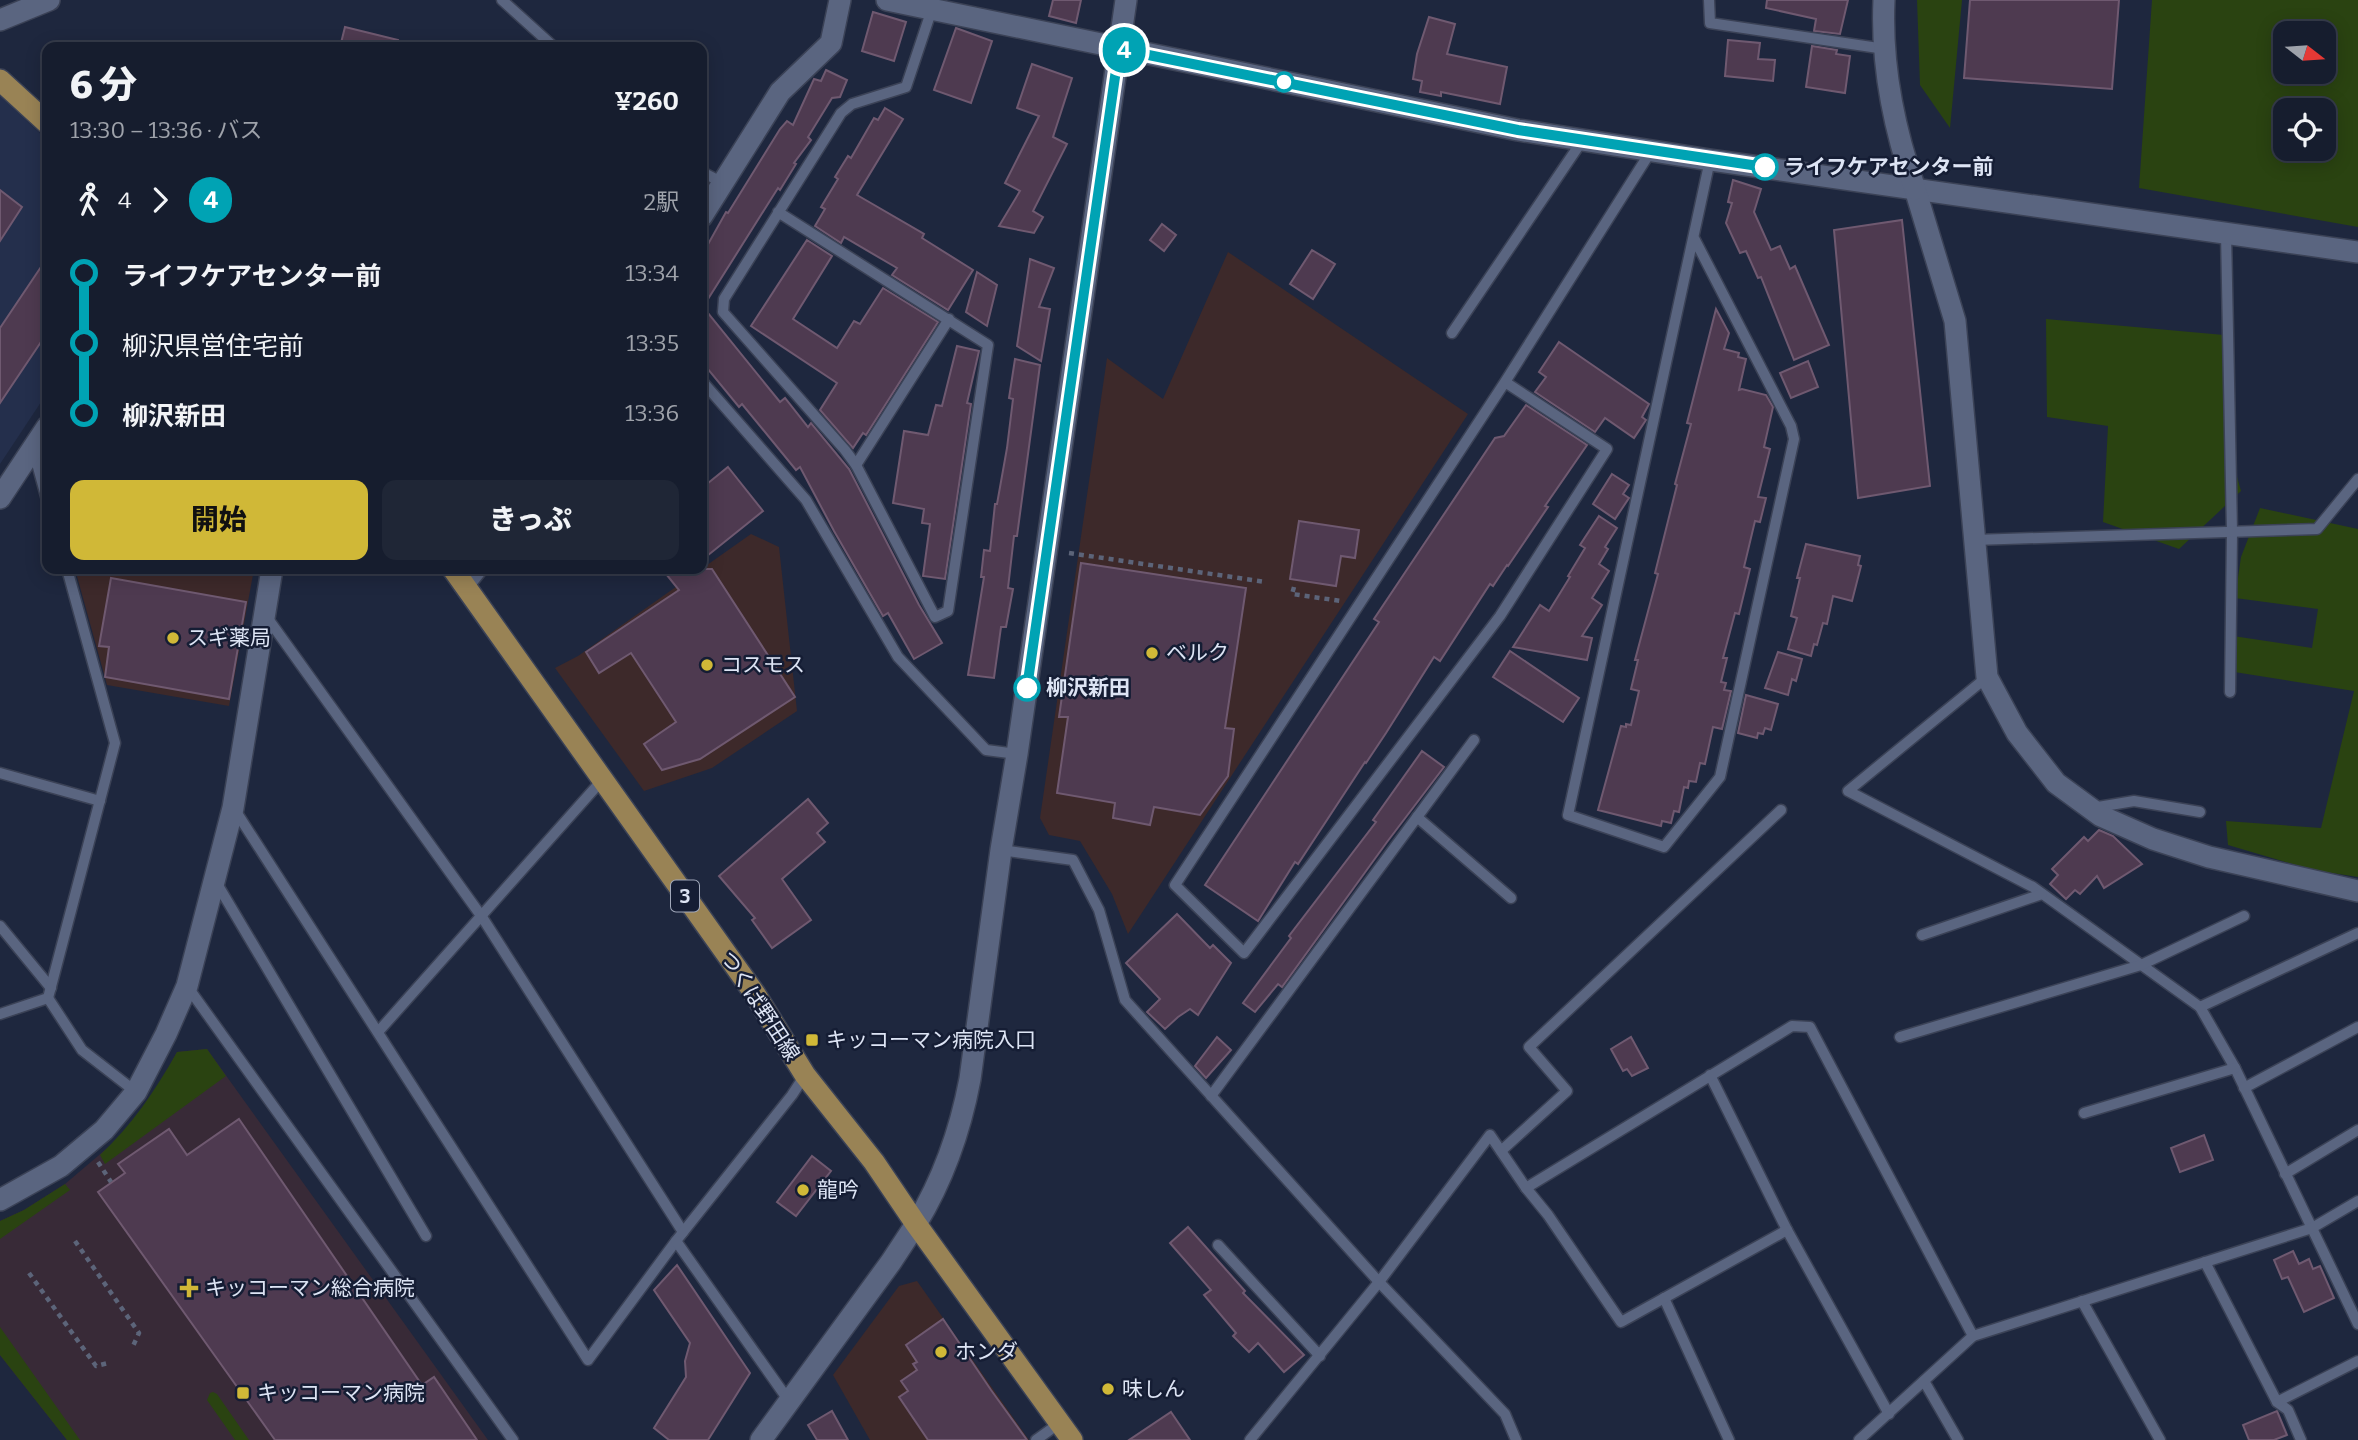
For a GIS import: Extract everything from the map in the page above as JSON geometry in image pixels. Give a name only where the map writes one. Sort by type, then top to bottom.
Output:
[{"type":"main road","points":[[0,80],[42,118]]},
{"type":"main road","name":"つくば野田線","points":[[464,574],[603,779],[755,994],[805,1075],[874,1162],[1067,1431]]},
{"type":"street","points":[[0,20],[49,0]]},
{"type":"street","points":[[707,208],[780,92],[831,43],[840,0]]},
{"type":"street","points":[[887,0],[1582,141],[2358,252]]},
{"type":"street","points":[[761,1440],[916,1224],[948,1164],[964,1114],[1126,0]]},
{"type":"street","points":[[1884,0],[1885,49],[1901,148],[1955,321],[1987,677],[2017,733],[2056,783],[2101,816],[2153,839],[2209,857],[2358,891]]},
{"type":"street","points":[[0,498],[42,436]]},
{"type":"street","points":[[0,1199],[61,1166],[104,1130],[136,1092],[187,986],[233,808],[271,574]]},
{"type":"lane","points":[[502,0],[548,42]]},
{"type":"lane","points":[[1709,0],[1710,23],[1885,49]]},
{"type":"lane","points":[[778,212],[988,345],[948,611],[934,617],[856,465],[723,312],[724,299],[778,212],[841,113],[852,104],[906,87],[932,9]]},
{"type":"lane","points":[[1452,333],[1582,141]]},
{"type":"lane","points":[[1505,382],[1607,449],[1500,616],[1244,953],[1175,885],[1505,382],[1651,151]]},
{"type":"lane","points":[[1694,238],[1791,426],[1794,439],[1720,777],[1664,847],[1568,815],[1710,160]]},
{"type":"lane","points":[[707,175],[723,183]]},
{"type":"lane","points":[[2226,233],[2232,531],[2230,692]]},
{"type":"lane","points":[[856,465],[949,319]]},
{"type":"lane","points":[[707,387],[806,500],[898,657],[986,750],[1017,754]]},
{"type":"lane","points":[[33,449],[42,482]]},
{"type":"lane","points":[[1974,540],[2317,529],[2358,479]]},
{"type":"lane","points":[[49,993],[115,743],[68,574]]},
{"type":"lane","points":[[264,614],[482,917],[679,1237],[789,1401]]},
{"type":"lane","points":[[1987,677],[1847,791],[2033,887],[2200,1007],[2235,1068],[2357,1319]]},
{"type":"lane","points":[[1211,1097],[1474,740]]},
{"type":"lane","points":[[0,774],[100,801]]},
{"type":"lane","points":[[378,1032],[603,779]]},
{"type":"lane","points":[[2091,809],[2134,801],[2200,813]]},
{"type":"lane","points":[[233,808],[588,1360],[679,1237],[792,1096],[805,1075]]},
{"type":"lane","points":[[1501,1151],[1567,1091],[1529,1047],[1781,810]]},
{"type":"lane","points":[[1417,817],[1511,898]]},
{"type":"lane","points":[[1001,850],[1073,860],[1099,909],[1125,1000],[1379,1282],[1505,1415],[1516,1440]]},
{"type":"lane","points":[[214,879],[426,1236]]},
{"type":"lane","points":[[1922,936],[2042,894]]},
{"type":"lane","points":[[1900,1037],[2141,965],[2244,916]]},
{"type":"lane","points":[[0,926],[49,993],[82,1049],[136,1092]]},
{"type":"lane","points":[[2200,1007],[2358,933]]},
{"type":"lane","points":[[187,986],[513,1440]]},
{"type":"lane","points":[[0,1014],[49,993]]},
{"type":"lane","points":[[1526,1188],[1791,1026],[1810,1027],[1973,1336]]},
{"type":"lane","points":[[2244,1088],[2358,1027]]},
{"type":"lane","points":[[2084,1113],[2235,1068]]},
{"type":"lane","points":[[1710,1075],[1787,1230],[1889,1414]]},
{"type":"lane","points":[[2285,1174],[2358,1130]]},
{"type":"lane","points":[[1250,1440],[1379,1282],[1490,1135],[1621,1322],[1787,1230]]},
{"type":"lane","points":[[1859,1440],[1973,1336],[2312,1228],[2358,1201]]},
{"type":"lane","points":[[1218,1245],[1320,1356]]},
{"type":"lane","points":[[2206,1262],[2277,1402],[2288,1410],[2301,1440]]},
{"type":"lane","points":[[1664,1298],[1729,1440]]},
{"type":"lane","points":[[2082,1301],[2160,1440]]},
{"type":"lane","points":[[2277,1402],[2358,1361]]},
{"type":"lane","points":[[1924,1381],[1958,1440]]},
{"type":"lane","points":[[1036,1440],[1067,1431]]},
{"type":"path","points":[[1069,553],[1266,582]]},
{"type":"path","points":[[1293,587],[1292,594],[1341,601],[1347,592]]},
{"type":"path","points":[[93,1156],[111,1182]]},
{"type":"path","points":[[75,1241],[139,1333],[133,1346]]},
{"type":"path","points":[[29,1273],[96,1366],[108,1363]]},
{"type":"shaded area","points":[[0,96],[42,135],[42,401],[0,464]]},
{"type":"shaded area","points":[[1228,252],[1468,414],[1128,934],[1112,894],[1080,841],[1049,835],[1040,818],[1107,358],[1163,399]]},
{"type":"shaded area","points":[[751,534],[779,547],[797,711],[712,768],[644,791],[555,668],[578,656],[694,574],[707,574],[707,565]]},
{"type":"shaded area","points":[[76,574],[253,574],[229,706],[107,685]]},
{"type":"shaded area","name":"キッコーマン総合病院","points":[[207,1049],[488,1440],[67,1440],[0,1355],[0,1221],[24,1210],[65,1184],[118,1139],[158,1087],[177,1052]]},
{"type":"shaded area","points":[[917,1281],[1029,1440],[870,1440],[833,1375],[899,1286]]},
{"type":"green space","points":[[1917,0],[1962,0],[1950,128],[1920,85]]},
{"type":"green space","points":[[2152,0],[2358,0],[2358,227],[2139,188]]},
{"type":"green space","points":[[2046,319],[2224,335],[2225,433],[2241,491],[2179,549],[2103,522],[2108,426],[2047,417]]},
{"type":"green space","points":[[2260,508],[2358,529],[2358,877],[2313,870],[2228,845],[2226,821],[2321,828],[2354,691],[2228,671],[2233,636],[2312,648],[2318,609],[2235,598],[2241,557]]},
{"type":"green space","points":[[207,1049],[226,1076],[105,1164],[100,1155],[142,1107],[177,1052]]},
{"type":"green space","points":[[65,1184],[70,1190],[0,1239],[0,1221],[24,1210]]},
{"type":"green space","points":[[0,1327],[80,1440],[67,1440],[0,1355]]},
{"type":"green space","points":[[213,1392],[249,1440],[235,1440],[207,1400]]},
{"type":"building","points":[[1053,0],[1081,0],[1076,23],[1049,16]]},
{"type":"building","points":[[1767,0],[1848,0],[1840,34],[1814,31],[1816,19],[1766,8]]},
{"type":"building","points":[[1970,0],[2119,0],[2112,89],[1964,78]]},
{"type":"building","points":[[873,12],[906,22],[894,61],[862,51]]},
{"type":"building","points":[[1429,17],[1455,24],[1447,54],[1507,67],[1500,104],[1441,92],[1441,96],[1420,92],[1422,81],[1413,79],[1417,54]]},
{"type":"building","points":[[345,27],[398,40],[398,42],[341,42]]},
{"type":"building","points":[[956,28],[992,41],[971,103],[934,90]]},
{"type":"building","points":[[1728,40],[1760,43],[1758,59],[1775,60],[1773,81],[1725,76]]},
{"type":"building","points":[[1812,46],[1837,50],[1836,54],[1850,56],[1845,93],[1806,87]]},
{"type":"building","points":[[1032,64],[1072,78],[1053,137],[1067,144],[1033,211],[1043,217],[1034,233],[999,226],[1020,191],[1005,183],[1039,116],[1017,108]]},
{"type":"building","points":[[826,70],[847,80],[840,97],[832,98],[808,137],[811,140],[707,301],[707,246],[780,129],[787,121],[793,125],[814,79],[821,81]]},
{"type":"building","points":[[885,108],[903,119],[857,195],[924,234],[922,238],[973,270],[948,310],[892,275],[897,268],[844,237],[841,243],[815,226],[825,209],[821,207],[838,179],[835,177],[848,156],[851,158],[874,118],[878,120]]},
{"type":"building","points":[[1733,180],[1761,189],[1754,212],[1771,250],[1780,246],[1790,269],[1795,266],[1829,345],[1794,360],[1761,277],[1758,278],[1746,251],[1740,253],[1726,223],[1732,203],[1728,202]]},
{"type":"building","points":[[0,190],[22,207],[0,241]]},
{"type":"building","points":[[1902,220],[1930,486],[1858,498],[1834,230]]},
{"type":"building","points":[[1162,224],[1176,235],[1164,251],[1150,240]]},
{"type":"building","points":[[807,240],[832,256],[793,319],[837,348],[854,321],[860,324],[883,288],[938,322],[866,435],[863,433],[853,448],[820,410],[837,383],[751,326]]},
{"type":"building","points":[[1312,250],[1335,264],[1313,299],[1290,284]]},
{"type":"building","points":[[1030,259],[1054,268],[1039,307],[1050,309],[1041,361],[1017,346]]},
{"type":"building","points":[[42,265],[42,340],[0,403],[0,328]]},
{"type":"building","points":[[977,272],[997,285],[987,326],[966,312]]},
{"type":"building","points":[[1716,309],[1729,333],[1724,349],[1739,353],[1738,357],[1746,359],[1739,390],[1766,395],[1773,407],[1764,447],[1770,449],[1758,497],[1766,498],[1760,522],[1755,521],[1744,567],[1750,569],[1739,614],[1735,613],[1723,658],[1727,658],[1721,682],[1726,683],[1724,690],[1731,691],[1722,729],[1713,727],[1705,764],[1700,763],[1696,782],[1689,781],[1688,788],[1684,787],[1679,812],[1674,811],[1671,823],[1662,821],[1661,826],[1598,810],[1621,726],[1631,725],[1639,691],[1631,689],[1638,660],[1635,660],[1658,574],[1655,573],[1691,424],[1687,423]]},
{"type":"building","points":[[707,312],[780,402],[785,398],[808,427],[811,423],[849,469],[919,605],[942,643],[914,659],[888,613],[883,616],[800,467],[796,470],[742,404],[739,407],[707,368]]},
{"type":"building","points":[[1559,342],[1649,404],[1642,417],[1646,420],[1634,438],[1605,418],[1595,432],[1535,392],[1546,377],[1539,372]]},
{"type":"building","points":[[957,346],[979,351],[967,403],[971,404],[945,579],[923,576],[930,524],[922,523],[924,509],[893,503],[904,431],[928,435],[936,405],[942,406]]},
{"type":"building","points":[[1015,359],[1040,365],[1017,536],[1014,536],[1008,588],[1013,589],[1006,627],[1001,627],[994,678],[968,675],[984,577],[981,577],[984,550],[990,551],[995,504],[1007,448],[1013,399],[1009,398]]},
{"type":"building","points":[[1808,361],[1818,387],[1791,398],[1780,373]]},
{"type":"building","points":[[1526,405],[1587,445],[1508,566],[1493,586],[1490,584],[1440,661],[1434,657],[1366,763],[1298,864],[1295,862],[1258,921],[1205,885],[1379,622],[1374,619],[1410,565],[1495,438],[1504,436]]},
{"type":"building","points":[[728,467],[763,511],[707,556],[707,484]]},
{"type":"building","points":[[1612,474],[1629,485],[1623,494],[1629,498],[1615,519],[1593,504]]},
{"type":"building","points":[[1599,516],[1617,528],[1605,547],[1608,549],[1599,564],[1609,571],[1592,598],[1602,605],[1582,636],[1592,638],[1587,660],[1513,647],[1540,605],[1549,611],[1585,548],[1580,545]]},
{"type":"building","points":[[1299,521],[1359,530],[1355,558],[1341,556],[1336,586],[1290,579]]},
{"type":"building","points":[[1806,544],[1860,556],[1858,565],[1861,566],[1852,601],[1833,596],[1827,624],[1823,623],[1811,656],[1788,649],[1797,618],[1791,616]]},
{"type":"building","name":"ベルク","points":[[1081,563],[1246,588],[1225,728],[1234,729],[1228,776],[1200,815],[1154,807],[1150,825],[1113,818],[1115,803],[1057,793],[1068,717],[1059,717]]},
{"type":"building","points":[[707,569],[712,569],[795,697],[700,759],[662,770],[644,744],[676,722],[631,653],[599,673],[586,652],[679,590],[666,574],[707,574]]},
{"type":"building","points":[[111,578],[246,602],[229,699],[105,677],[109,647],[99,646]]},
{"type":"building","points":[[1510,651],[1579,698],[1563,722],[1493,677]]},
{"type":"building","points":[[1778,652],[1802,659],[1796,681],[1792,679],[1788,695],[1765,688]]},
{"type":"building","points":[[1746,695],[1778,704],[1771,730],[1765,728],[1763,734],[1758,733],[1757,738],[1738,733]]},
{"type":"building","points":[[1422,751],[1444,767],[1282,987],[1278,984],[1255,1012],[1243,1003],[1291,938],[1289,936],[1376,822],[1373,820]]},
{"type":"building","points":[[808,799],[828,823],[817,833],[825,842],[782,879],[811,920],[772,948],[752,920],[755,918],[719,876]]},
{"type":"building","points":[[2099,830],[2113,836],[2142,864],[2104,888],[2097,876],[2080,894],[2075,890],[2066,899],[2050,884],[2058,875],[2052,869],[2084,837],[2088,841]]},
{"type":"building","points":[[1177,914],[1210,948],[1213,945],[1231,963],[1198,1015],[1190,1009],[1165,1029],[1147,1012],[1160,999],[1126,963]]},
{"type":"building","points":[[1217,1037],[1231,1050],[1206,1078],[1195,1066]]},
{"type":"building","points":[[1631,1037],[1648,1068],[1632,1076],[1627,1069],[1623,1071],[1611,1049]]},
{"type":"building","points":[[239,1119],[422,1385],[434,1377],[477,1440],[275,1440],[98,1192],[125,1173],[118,1164],[169,1129],[187,1155]]},
{"type":"building","points":[[2204,1135],[2213,1160],[2180,1172],[2171,1148]]},
{"type":"building","points":[[812,1156],[831,1171],[796,1216],[777,1202]]},
{"type":"building","points":[[1188,1227],[1245,1291],[1243,1293],[1304,1355],[1284,1372],[1258,1343],[1249,1352],[1233,1336],[1236,1333],[1204,1295],[1211,1290],[1170,1243]]},
{"type":"building","points":[[2293,1251],[2299,1264],[2309,1259],[2313,1269],[2320,1266],[2334,1298],[2304,1312],[2288,1277],[2282,1279],[2274,1260]]},
{"type":"building","points":[[677,1265],[750,1373],[708,1440],[669,1440],[654,1428],[686,1377],[685,1361],[690,1343],[654,1290]]},
{"type":"building","points":[[943,1319],[1027,1440],[928,1440],[899,1397],[908,1391],[901,1381],[917,1370],[913,1364],[917,1362],[906,1345]]},
{"type":"building","points":[[832,1411],[848,1440],[817,1440],[808,1425]]},
{"type":"building","points":[[2277,1411],[2287,1435],[2274,1440],[2249,1440],[2243,1425]]},
{"type":"building","points":[[1171,1412],[1190,1440],[1129,1440]]},
{"type":"bus line","name":"4","points":[[1027,688],[1119,49],[1518,130],[1765,167]]},
{"type":"place","name":"ライフケアセンター前","points":[[1765,167]]},
{"type":"place","name":"スギ薬局","points":[[173,638]]},
{"type":"place","name":"ベルク","points":[[1152,653]]},
{"type":"place","name":"コスモス","points":[[707,665]]},
{"type":"place","name":"柳沢新田","points":[[1027,688]]},
{"type":"place","name":"キッコーマン病院入口","points":[[812,1040]]},
{"type":"place","name":"龍吟","points":[[803,1190]]},
{"type":"place","name":"キッコーマン総合病院","points":[[189,1288]]},
{"type":"place","name":"ホンダ","points":[[941,1352]]},
{"type":"place","name":"味しん","points":[[1108,1389]]},
{"type":"place","name":"キッコーマン病院","points":[[243,1393]]}]
